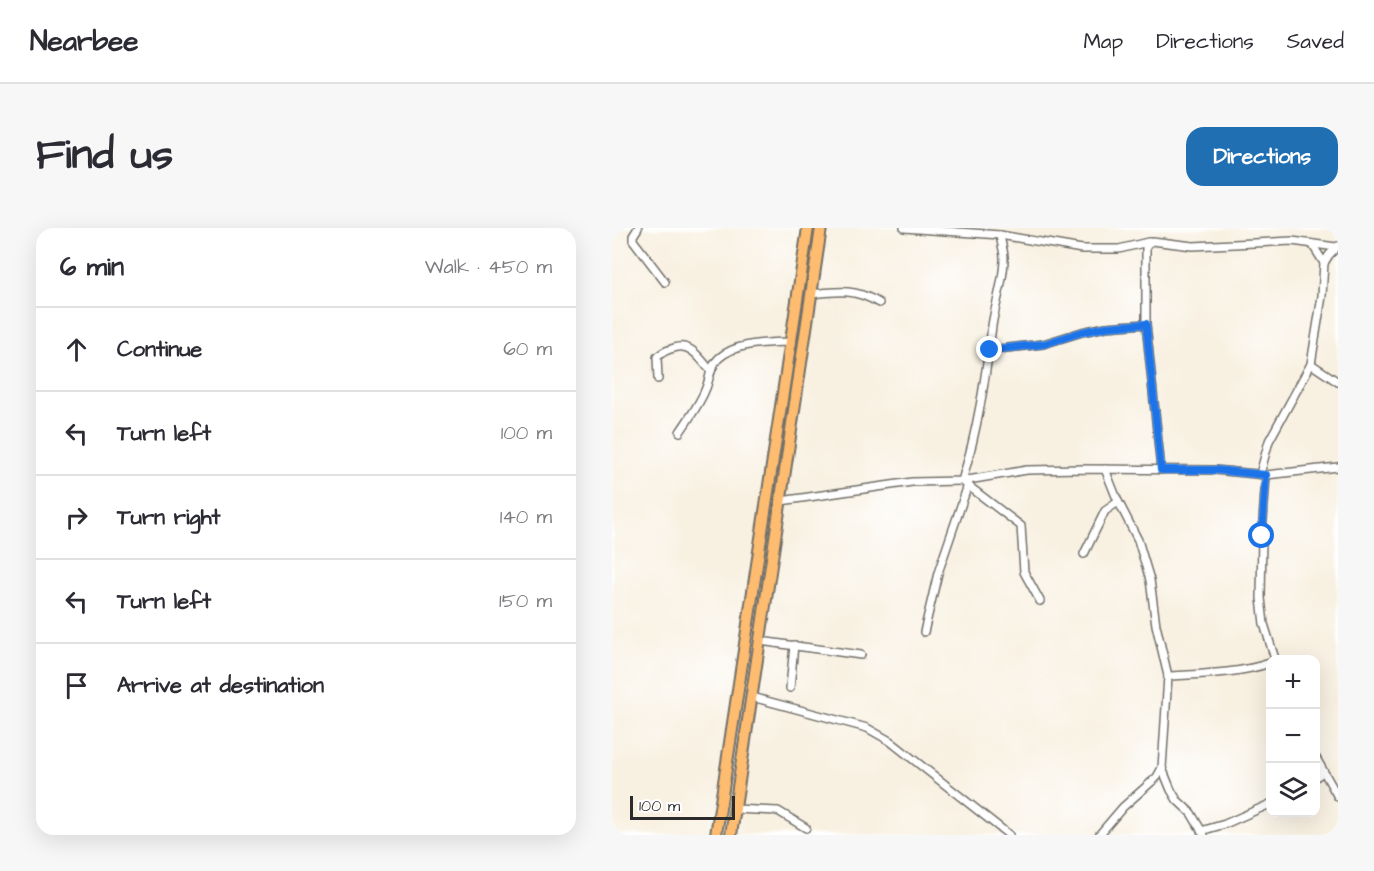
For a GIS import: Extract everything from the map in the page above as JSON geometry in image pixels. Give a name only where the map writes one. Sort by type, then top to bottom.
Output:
[{"type":"highway","points":[[716,835],[808,228]]},
{"type":"highway","points":[[731,835],[821,228]]},
{"type":"street","points":[[638,228],[633,240],[665,282]]},
{"type":"street","points":[[904,228],[1000,235],[1082,249],[1119,249],[1152,242],[1193,246],[1292,241],[1337,246]]},
{"type":"street","points":[[924,632],[938,573],[966,482],[976,435],[1003,268],[1004,257],[1000,235]]},
{"type":"street","points":[[1152,242],[1146,245],[1144,251],[1146,324],[1161,470]]},
{"type":"street","points":[[1312,244],[1324,263]]},
{"type":"street","points":[[1273,655],[1264,624],[1261,598],[1263,475],[1269,441],[1311,364],[1322,296],[1324,263],[1337,246]]},
{"type":"street","points":[[811,294],[836,291],[856,292],[879,303]]},
{"type":"street","points":[[990,350],[1044,344],[1106,327],[1146,324]]},
{"type":"street","points":[[680,432],[706,388],[717,359],[730,351],[759,344],[790,342]]},
{"type":"street","points":[[658,379],[657,357],[681,345],[691,349],[711,371]]},
{"type":"street","points":[[1311,364],[1338,382]]},
{"type":"street","points":[[781,501],[912,482],[966,482],[1028,470],[1215,470],[1263,475],[1338,466]]},
{"type":"street","points":[[1099,835],[1123,807],[1157,777],[1162,768],[1168,676],[1156,625],[1145,560],[1138,540],[1118,502],[1106,469]]},
{"type":"street","points":[[966,482],[1022,526],[1024,573],[1040,601]]},
{"type":"street","points":[[1084,554],[1105,512],[1118,502]]},
{"type":"street","points":[[760,640],[861,655]]},
{"type":"street","points":[[790,688],[794,645]]},
{"type":"street","points":[[1168,676],[1224,673],[1266,664]]},
{"type":"street","points":[[752,697],[872,731],[890,741],[1009,835]]},
{"type":"street","points":[[1318,763],[1337,792]]},
{"type":"street","points":[[1162,768],[1174,795],[1191,813],[1203,833],[1266,806]]},
{"type":"street","points":[[735,809],[778,812],[806,828]]},
{"type":"route","points":[[990,350],[1044,344],[1106,327],[1146,324],[1161,470],[1215,470],[1266,475],[1262,536]]}]
